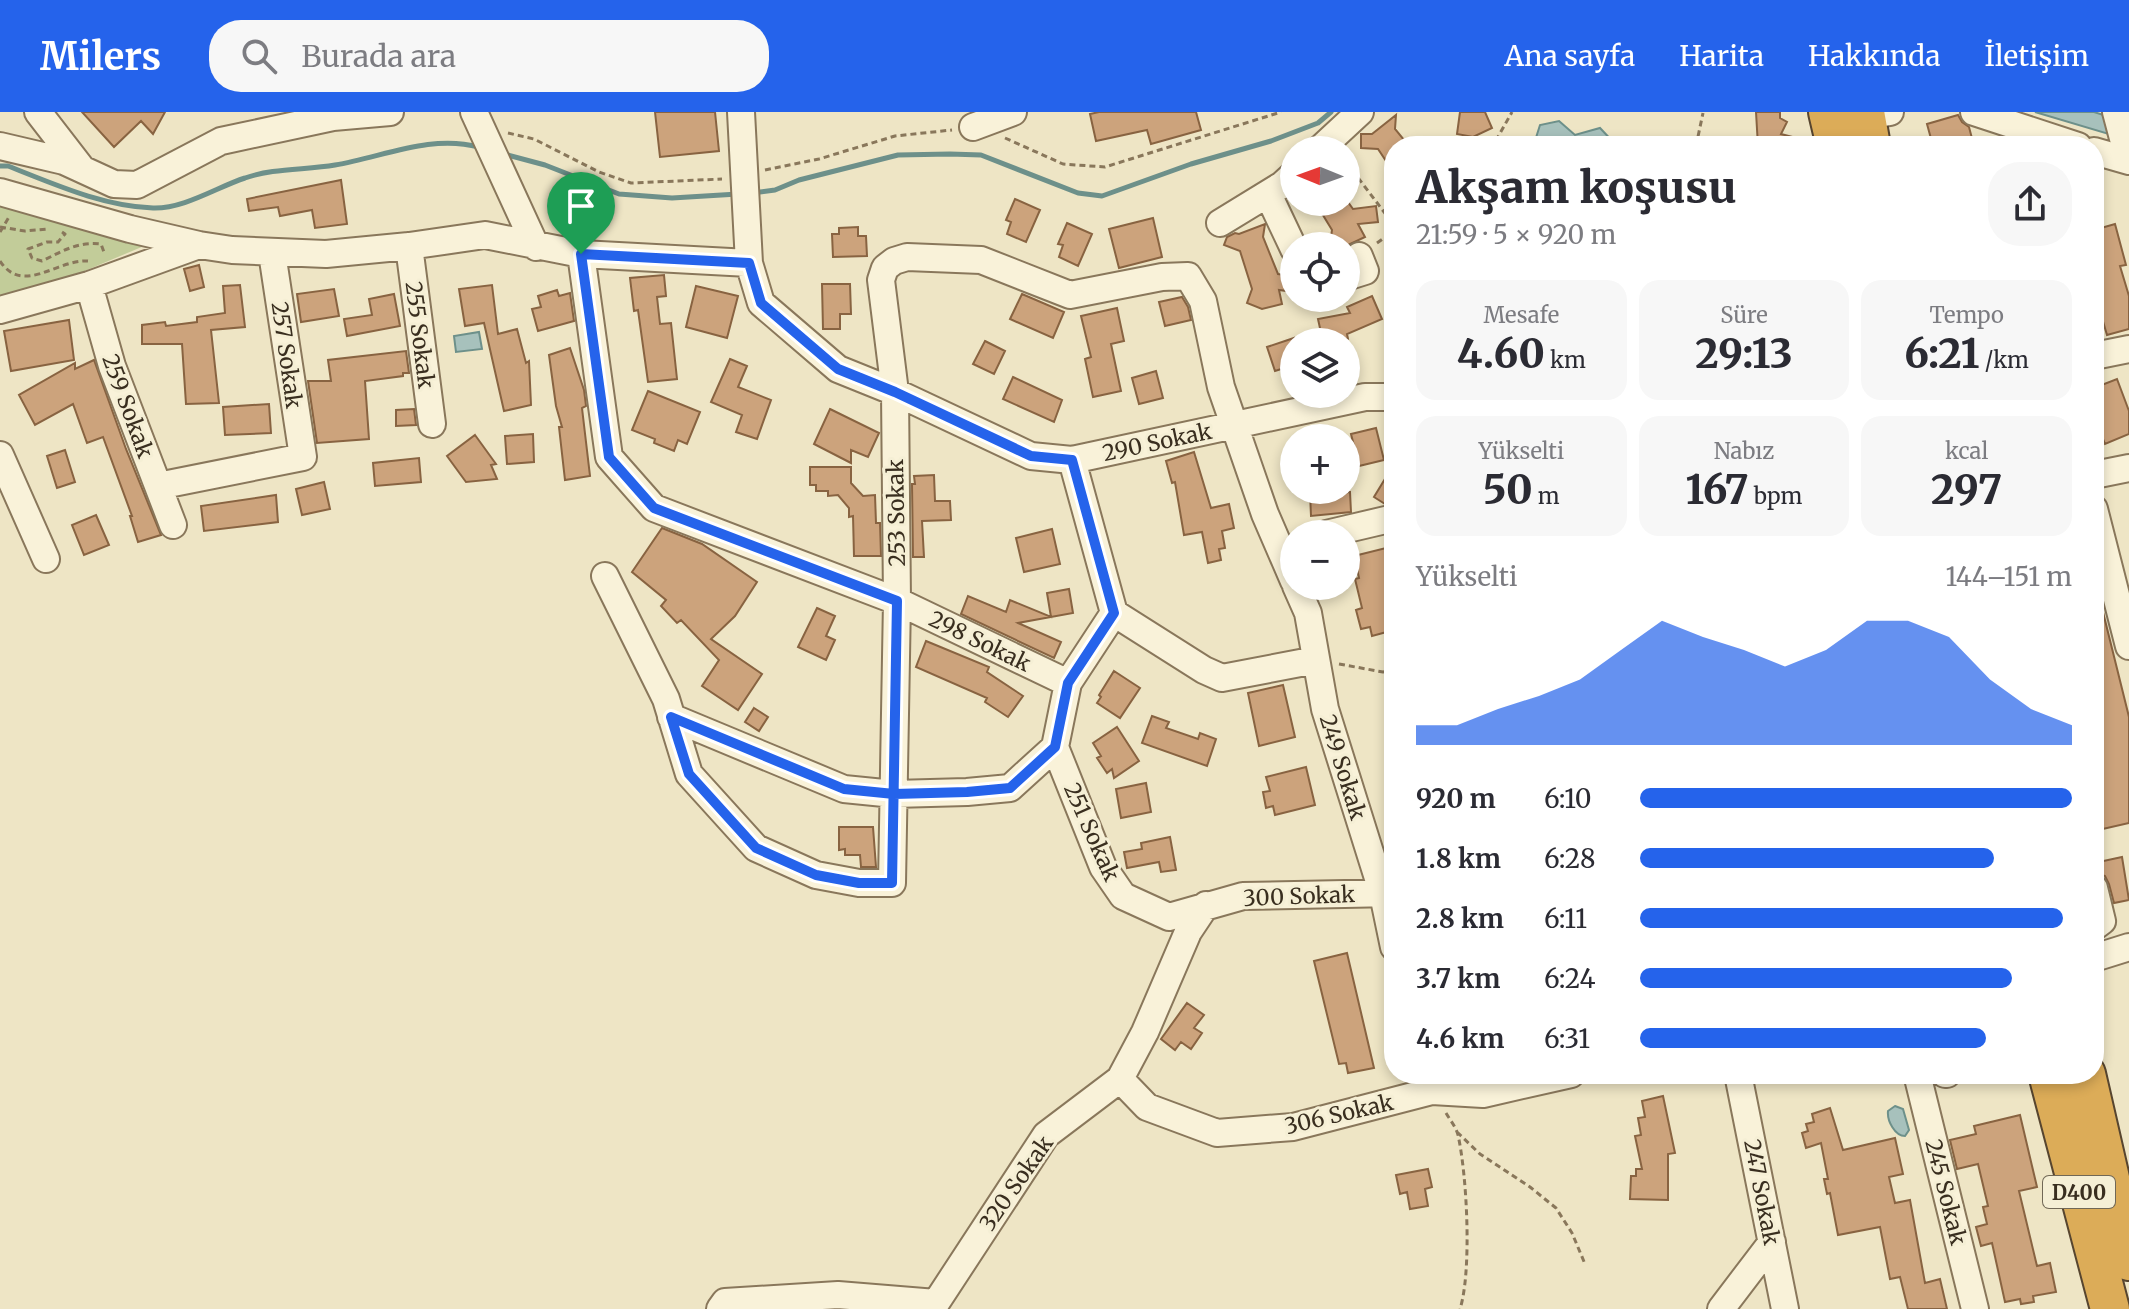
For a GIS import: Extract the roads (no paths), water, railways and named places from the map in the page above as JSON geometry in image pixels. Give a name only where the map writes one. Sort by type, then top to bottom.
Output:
[{"type":"highway","points":[[1828,112],[1834,136]]},
{"type":"highway","name":"D400","points":[[2051,1084],[2110,1309]]},
{"type":"highway","name":"D400","points":[[2089,1084],[2123,1211],[2129,1261]]},
{"type":"street","points":[[0,146],[22,139],[33,123],[36,112]]},
{"type":"street","points":[[36,112],[82,169]]},
{"type":"street","points":[[0,146],[64,161],[114,184],[137,185],[221,141],[286,119],[390,112]]},
{"type":"street","name":"290 Sokak","points":[[741,112],[749,263],[761,303],[838,369],[895,392],[1031,456],[1072,460],[1365,397],[1384,397]]},
{"type":"street","points":[[973,127],[1013,112]]},
{"type":"street","points":[[1334,136],[1360,112]]},
{"type":"street","points":[[478,120],[536,247]]},
{"type":"street","points":[[1989,126],[2034,136]]},
{"type":"street","points":[[2104,144],[2123,131]]},
{"type":"street","points":[[1220,223],[1280,185]]},
{"type":"street","points":[[0,192],[199,245],[272,253],[326,254],[485,235],[581,254],[749,263]]},
{"type":"street","points":[[1268,194],[1286,232]]},
{"type":"street","points":[[0,310],[89,285],[199,245]]},
{"type":"street","name":"255 Sokak","points":[[409,246],[432,424]]},
{"type":"street","name":"257 Sokak","points":[[158,486],[303,457],[272,253]]},
{"type":"street","name":"298 Sokak","points":[[581,254],[609,457],[654,508],[897,601],[1068,683]]},
{"type":"street","name":"249 Sokak","points":[[881,280],[885,268],[894,261],[920,257],[981,260],[1070,295],[1162,277],[1188,276],[1203,301],[1221,387],[1265,514],[1280,535]]},
{"type":"street","name":"253 Sokak","points":[[671,717],[689,774],[756,848],[816,875],[859,883],[892,883],[897,601],[895,392],[881,280]]},
{"type":"street","name":"259 Sokak","points":[[89,285],[112,366],[173,525]]},
{"type":"street","points":[[2104,354],[2129,349]]},
{"type":"street","points":[[0,455],[46,559]]},
{"type":"street","points":[[1072,460],[1114,613],[1204,670],[1222,678],[1316,660]]},
{"type":"street","points":[[2104,473],[2129,468]]},
{"type":"street","points":[[1360,526],[1384,520]]},
{"type":"street","points":[[2104,547],[2128,637]]},
{"type":"street","points":[[605,576],[666,699],[671,717],[844,789],[894,794],[1010,788],[1055,747],[1068,683],[1114,613]]},
{"type":"street","name":"249 Sokak","points":[[1302,600],[1308,613],[1325,709],[1384,880]]},
{"type":"street","name":"251 Sokak","points":[[1055,747],[1103,867],[1123,896],[1169,917],[1206,905]]},
{"type":"street","name":"300 Sokak","points":[[1206,905],[1243,896],[1384,894]]},
{"type":"street","name":"320 Sokak","points":[[934,1306],[1046,1135],[1120,1079],[1145,1032],[1188,932],[1206,905]]},
{"type":"street","points":[[2104,955],[2129,947]]},
{"type":"street","name":"306 Sokak","points":[[1120,1079],[1147,1107],[1217,1133],[1293,1127],[1422,1084]]},
{"type":"street","name":"306 Sokak","points":[[1437,1084],[1483,1094],[1527,1084]]},
{"type":"street","name":"247 Sokak","points":[[1740,1084],[1785,1309]]},
{"type":"street","name":"245 Sokak","points":[[1919,1084],[1975,1309]]},
{"type":"street","points":[[1721,1309],[1772,1242]]},
{"type":"street","points":[[720,1309],[725,1302],[838,1295],[934,1306]]},
{"type":"water","points":[[2035,112],[2094,112],[2129,123],[2129,140]]},
{"type":"water","points":[[1559,121],[1575,135],[1600,128],[1608,136],[1537,136],[1540,125]]},
{"type":"water","points":[[479,332],[482,349],[456,352],[454,336]]},
{"type":"water","points":[[1895,1106],[1903,1109],[1909,1130],[1905,1136],[1895,1131],[1889,1119],[1888,1111]]},
{"type":"waterway","points":[[752,193],[775,190],[799,180],[898,155],[950,154],[981,155],[1078,193],[1102,196],[1191,164],[1271,141],[1318,123],[1331,112]]},
{"type":"waterway","points":[[0,166],[8,166],[97,199],[153,208],[177,205],[267,172],[335,165],[425,145],[443,143],[479,147]]},
{"type":"waterway","points":[[504,154],[545,165],[619,194],[672,198],[738,194]]}]
